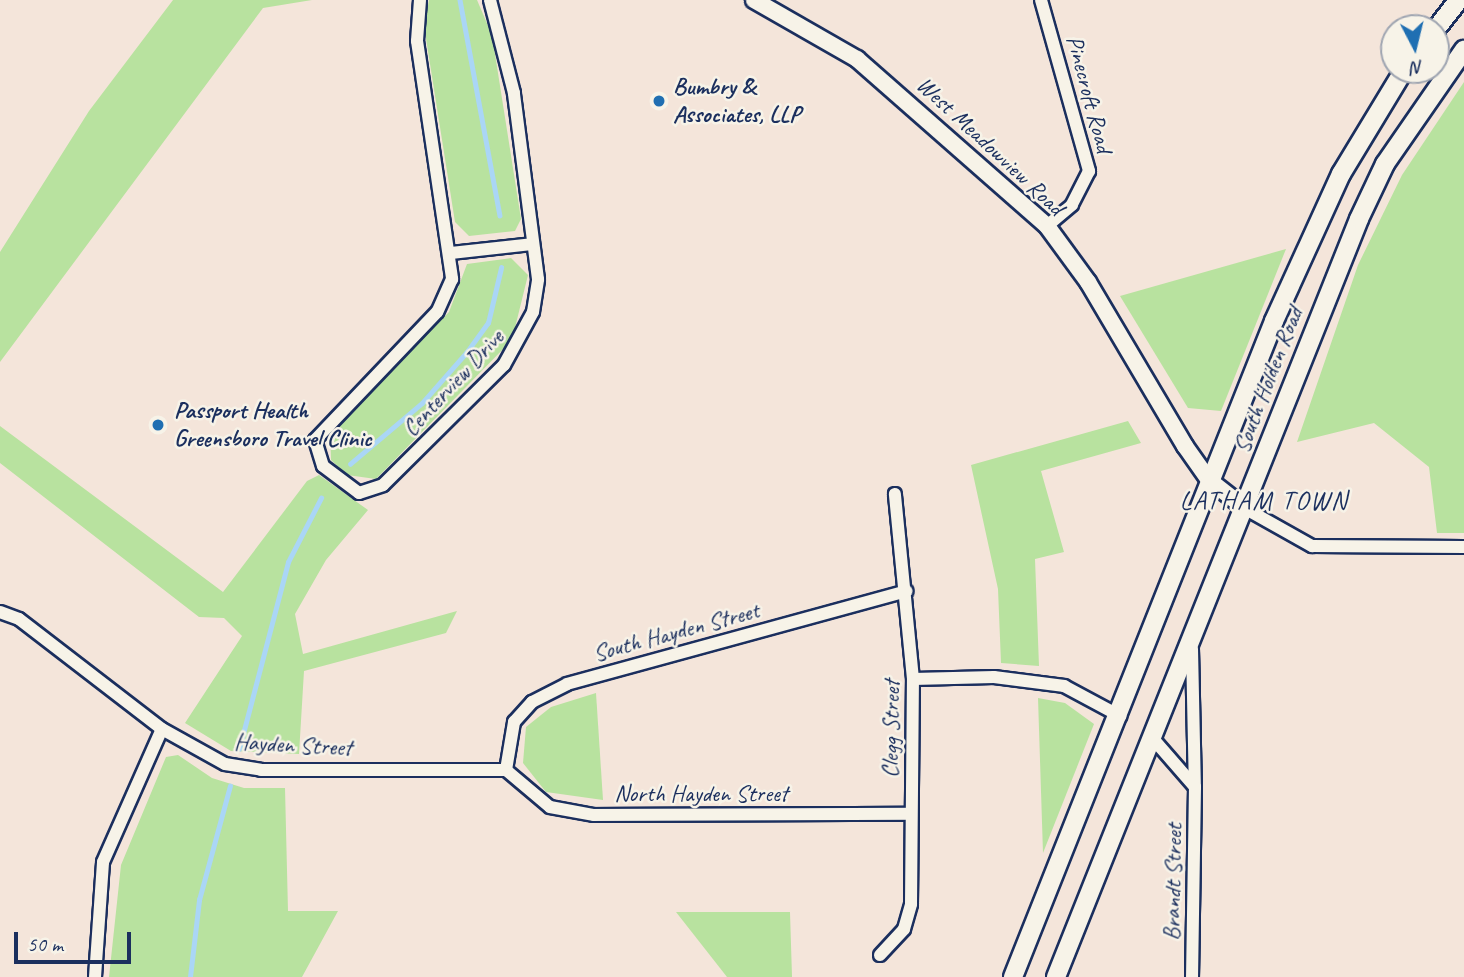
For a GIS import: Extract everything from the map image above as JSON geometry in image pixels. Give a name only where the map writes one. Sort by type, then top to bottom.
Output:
[{"type":"main road","points":[[1448,14],[1459,0]]},
{"type":"main road","name":"South Holden Road","points":[[1056,977],[1192,649],[1327,293],[1380,175],[1464,50]]},
{"type":"main road","name":"South Holden Road","points":[[1013,977],[1120,716],[1209,480],[1326,205],[1396,84]]},
{"type":"street","name":"Centerview Drive","points":[[421,0],[417,41],[451,253],[450,294],[315,440],[323,466],[350,489],[369,492],[383,485],[514,353],[536,297],[510,65],[490,0]]},
{"type":"street","name":"West Meadowview Road","points":[[754,0],[857,59],[1047,226],[1209,480],[1246,509]]},
{"type":"street","name":"Pinecroft Road","points":[[1041,0],[1088,172],[1072,205],[1047,226]]},
{"type":"street","points":[[451,253],[532,244]]},
{"type":"street","name":"Clegg Street","points":[[880,955],[904,929],[911,904],[914,679],[895,494]]},
{"type":"street","points":[[1246,509],[1312,546],[1464,547]]},
{"type":"street","name":"South Hayden Street","points":[[506,770],[514,722],[532,702],[567,684],[907,592]]},
{"type":"street","name":"Hayden Street","points":[[0,612],[19,619],[162,729],[225,764],[261,770],[506,770]]},
{"type":"street","name":"Brandt Street","points":[[1192,649],[1195,787],[1192,977]]},
{"type":"street","points":[[914,679],[994,677],[1064,686],[1120,716]]},
{"type":"street","points":[[96,977],[103,862],[162,729]]},
{"type":"street","name":"Brandt Street","points":[[1155,741],[1195,787]]},
{"type":"street","name":"North Hayden Street","points":[[506,770],[550,807],[594,815],[911,814]]},
{"type":"green space","points":[[173,0],[312,0],[263,8],[0,362],[0,252],[89,111]]},
{"type":"green space","points":[[429,0],[477,0],[492,35],[521,219],[515,231],[469,236],[455,222],[424,26]]},
{"type":"green space","points":[[1464,82],[1464,533],[1437,533],[1429,467],[1374,423],[1297,442],[1358,265],[1402,175]]},
{"type":"green space","points":[[1286,249],[1221,411],[1188,408],[1120,296]]},
{"type":"green space","points":[[511,258],[528,275],[512,340],[376,479],[347,475],[331,460],[330,432],[449,312],[467,264]]},
{"type":"green space","points":[[1128,421],[1141,443],[1041,471],[1064,552],[1035,559],[1039,666],[1001,663],[998,589],[971,465]]},
{"type":"green space","points":[[0,426],[223,592],[307,481],[319,475],[368,510],[326,560],[295,614],[303,654],[457,611],[446,633],[304,671],[299,754],[231,751],[185,723],[242,636],[224,618],[199,617],[0,463]]},
{"type":"green space","points":[[596,693],[603,800],[546,792],[523,763],[526,727],[551,707]]},
{"type":"green space","points":[[1038,698],[1065,703],[1094,724],[1043,853]]},
{"type":"green space","points":[[178,755],[212,778],[244,788],[285,788],[288,911],[338,911],[302,977],[109,977],[121,865],[166,757]]},
{"type":"green space","points":[[676,912],[790,912],[792,977],[727,977]]},
{"type":"waterway","points":[[460,0],[500,215]]},
{"type":"waterway","points":[[350,464],[422,403],[466,353],[488,323],[501,268]]},
{"type":"waterway","points":[[239,749],[288,562],[321,498]]},
{"type":"waterway","points":[[190,977],[199,900],[230,786]]},
{"type":"place","name":"Bumbry & Associates, LLP","points":[[659,101]]},
{"type":"place","name":"Passport Health Greensboro Travel Clinic","points":[[158,425]]},
{"type":"district","name":"LATHAM TOWN","points":[[1264,501]]}]
